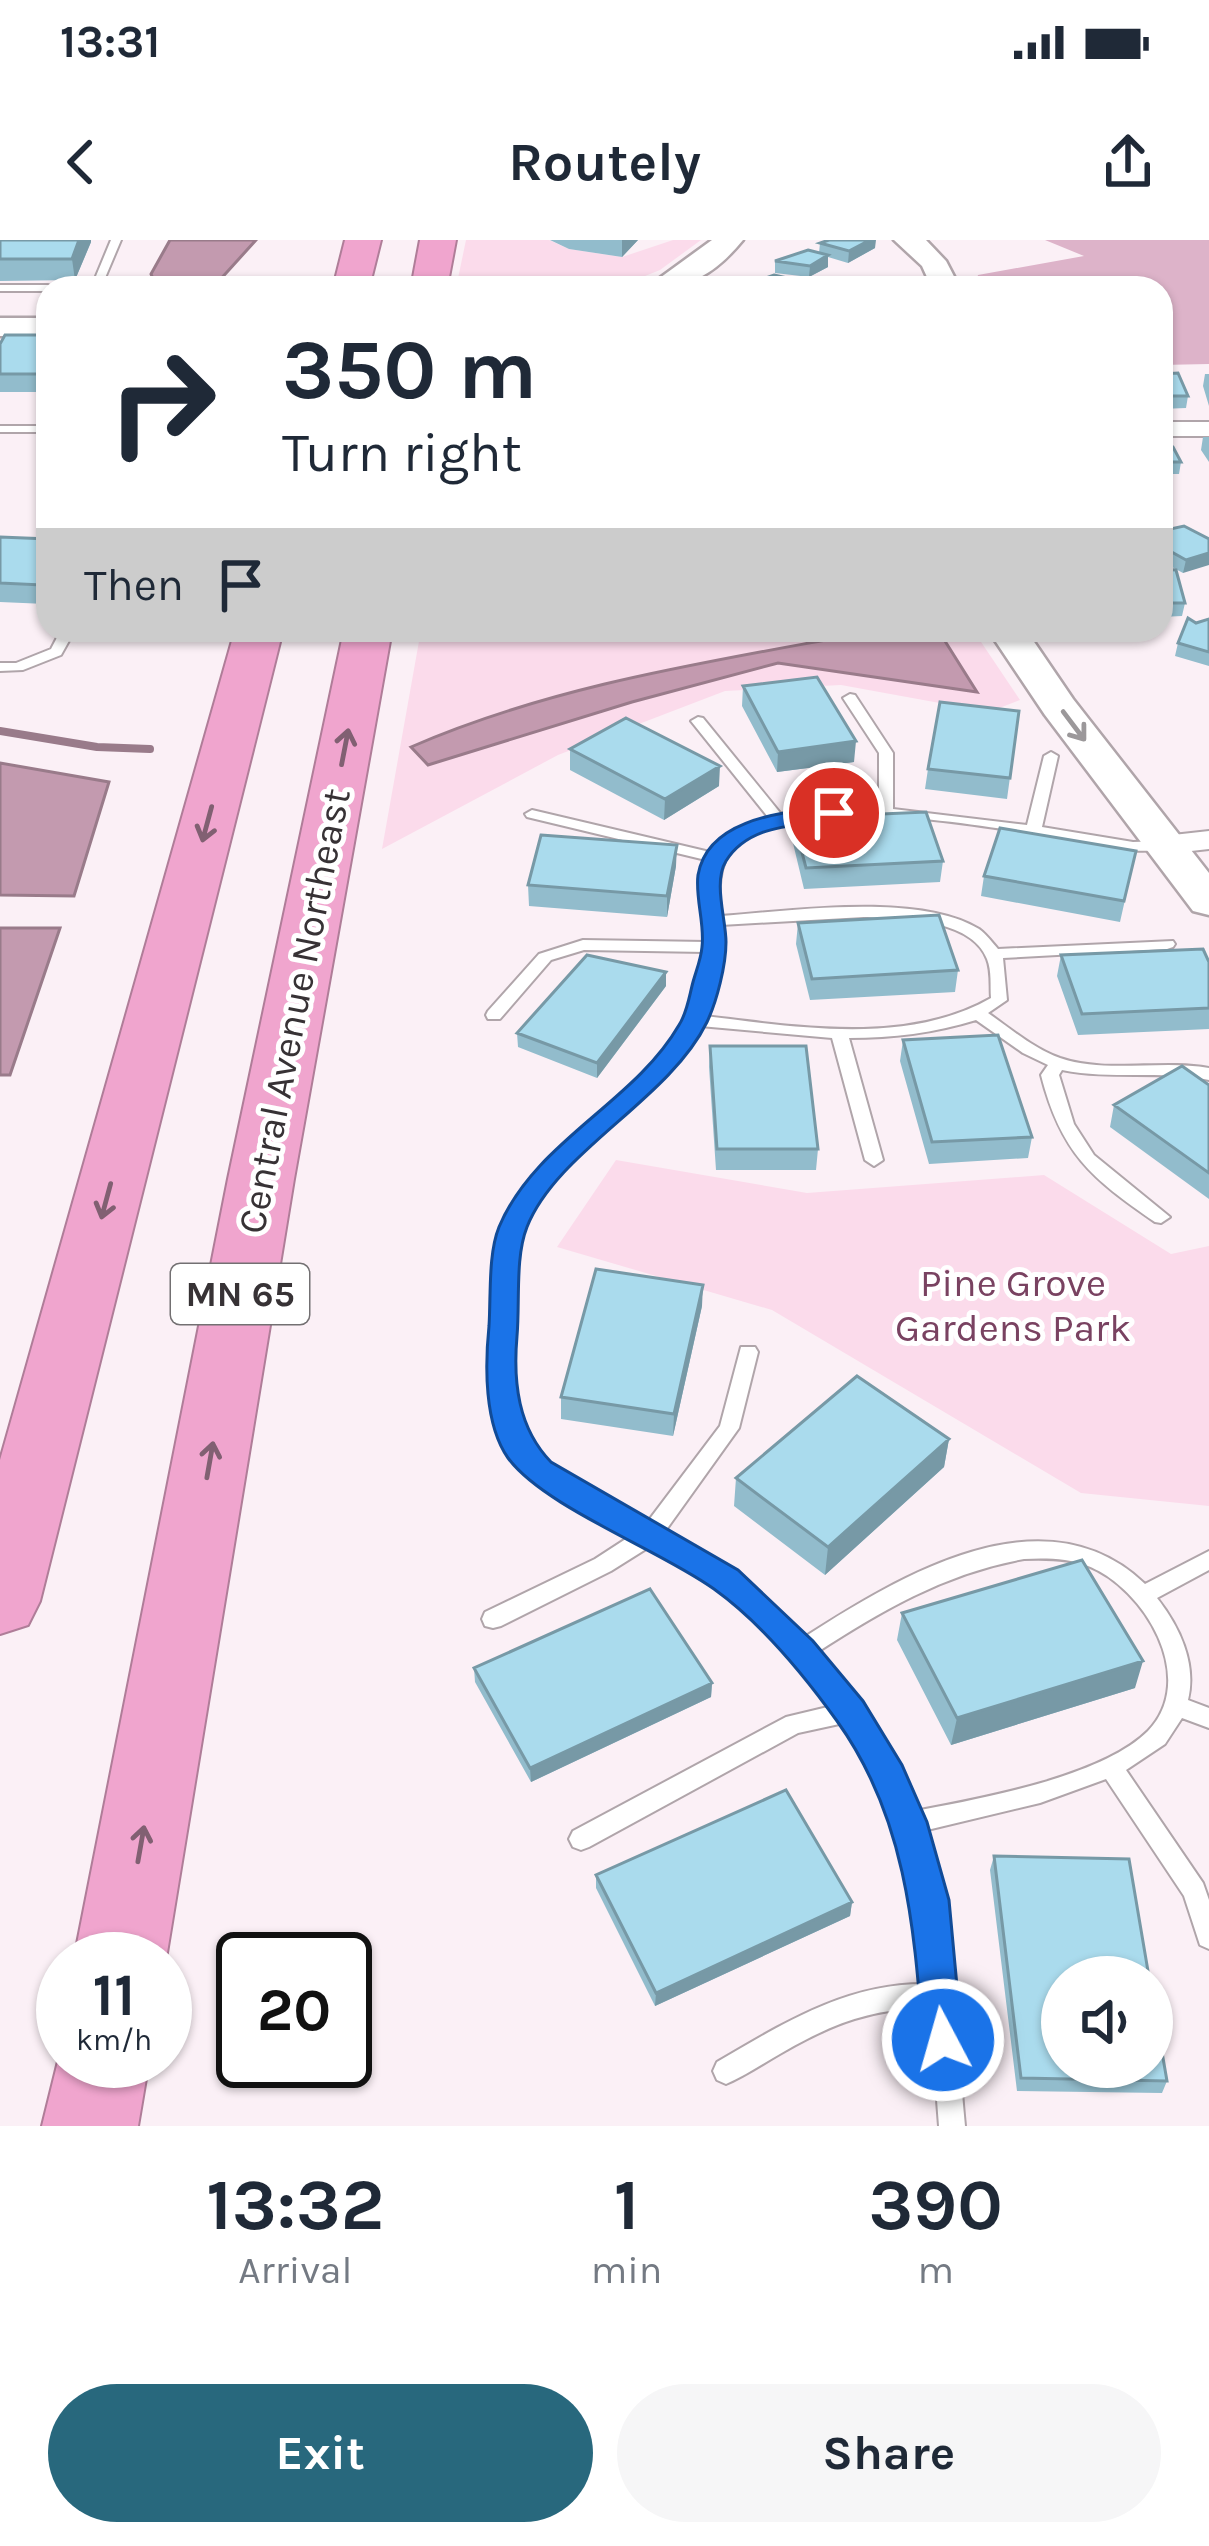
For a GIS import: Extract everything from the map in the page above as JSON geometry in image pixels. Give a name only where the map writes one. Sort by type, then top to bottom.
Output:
[{"type":"highway","points":[[354,276],[363,240]]},
{"type":"highway","points":[[431,276],[438,240]]},
{"type":"highway","points":[[0,1601],[256,642]]},
{"type":"highway","name":"Central Avenue Northeast","points":[[125,1932],[261,1178],[366,642]]},
{"type":"highway","points":[[90,2126],[97,2088]]},
{"type":"street","points":[[685,276],[729,240]]},
{"type":"street","points":[[908,240],[922,248],[939,276]]},
{"type":"street","points":[[0,315],[36,315]]},
{"type":"street","points":[[0,327],[36,327]]},
{"type":"street","points":[[1173,429],[1209,429]]},
{"type":"street","points":[[1018,642],[1196,843]]},
{"type":"street","points":[[1052,642],[1196,843],[1209,902]]},
{"type":"lane","points":[[101,276],[116,240]]},
{"type":"lane","points":[[0,288],[36,288]]},
{"type":"lane","points":[[0,429],[36,429]]},
{"type":"lane","points":[[0,667],[18,667],[56,652],[61,642]]},
{"type":"lane","points":[[850,698],[886,753],[886,813]]},
{"type":"lane","points":[[698,721],[778,820]]},
{"type":"lane","points":[[1033,832],[1051,756]]},
{"type":"lane","points":[[952,2126],[930,1900],[909,1822],[890,1776],[851,1712],[801,1651],[727,1580],[540,1471],[518,1448],[499,1378],[512,1230],[529,1200],[566,1157],[672,1058],[696,1019],[714,947],[710,875],[716,857],[746,831],[778,820],[886,813],[1133,846],[1196,843]]},
{"type":"lane","points":[[532,814],[716,857]]},
{"type":"lane","points":[[696,1019],[801,1034],[839,1033],[949,1024],[981,1016],[999,1000],[994,954],[982,938],[951,920],[908,913],[712,921]]},
{"type":"lane","points":[[494,1015],[545,957],[583,944],[714,947]]},
{"type":"lane","points":[[994,954],[1168,944]]},
{"type":"lane","points":[[981,1016],[1058,1063],[1087,1069],[1183,1067],[1209,1074]]},
{"type":"lane","points":[[839,1033],[874,1160]]},
{"type":"lane","points":[[1058,1063],[1049,1075],[1058,1118],[1087,1163],[1161,1217]]},
{"type":"lane","points":[[494,1619],[603,1565],[650,1534],[728,1428],[748,1352]]},
{"type":"lane","points":[[801,1651],[888,1595],[950,1570],[1024,1550],[1064,1551],[1103,1563],[1143,1595],[1179,1651],[1186,1678],[1178,1706],[1157,1737],[1111,1768],[969,1811],[909,1822]]},
{"type":"lane","points":[[1143,1595],[1209,1560]]},
{"type":"lane","points":[[1178,1706],[1209,1718]]},
{"type":"lane","points":[[581,1839],[794,1724],[851,1712]]},
{"type":"lane","points":[[1111,1768],[1194,1891],[1209,1937]]},
{"type":"lane","points":[[726,2071],[844,2004],[911,1994],[938,1997]]},
{"type":"green space","points":[[466,240],[549,240],[569,249],[622,257],[673,240],[701,240],[645,276],[458,276]]},
{"type":"green space","points":[[419,642],[981,642],[1020,700],[989,712],[841,685],[725,691],[558,755],[382,849]]},
{"type":"green space","name":"Pine Grove Gardens Park","points":[[616,1160],[807,1193],[1044,1175],[1171,1254],[1209,1246],[1209,1506],[1081,1493],[772,1310],[557,1247]]},
{"type":"shaded area","points":[[170,240],[256,240],[223,276],[151,274]]},
{"type":"shaded area","points":[[1045,240],[1209,240],[1209,364],[1173,365],[1173,276],[978,276],[1084,256]]},
{"type":"shaded area","points":[[815,642],[946,642],[977,692],[778,663],[428,765],[411,747],[513,709],[671,669]]},
{"type":"shaded area","points":[[0,763],[109,782],[74,896],[0,895]]},
{"type":"shaded area","points":[[0,928],[60,928],[10,1075],[0,1075]]},
{"type":"building","points":[[0,240],[79,240],[72,259],[0,259]]},
{"type":"building","points":[[870,240],[849,251],[820,243]]},
{"type":"building","points":[[808,250],[828,255],[810,266],[775,261]]},
{"type":"building","points":[[5,335],[36,335],[36,374],[0,374],[0,344]]},
{"type":"building","points":[[1173,373],[1178,373],[1188,396],[1173,396]]},
{"type":"building","points":[[1184,526],[1209,539],[1209,553],[1186,560],[1173,553],[1173,528]]},
{"type":"building","points":[[0,537],[36,538],[36,585],[0,583]]},
{"type":"building","points":[[1173,570],[1176,570],[1185,603],[1173,603]]},
{"type":"building","points":[[1188,618],[1196,623],[1209,619],[1209,652],[1178,643]]},
{"type":"building","points":[[817,677],[856,741],[778,752],[743,686]]},
{"type":"building","points":[[940,702],[1019,711],[1010,778],[928,769]]},
{"type":"building","points":[[626,718],[720,766],[665,799],[570,749]]},
{"type":"building","points":[[926,812],[943,861],[806,868],[793,818]]},
{"type":"building","points":[[1000,828],[1136,851],[1124,901],[984,876]]},
{"type":"building","points":[[541,835],[677,845],[667,896],[528,885]]},
{"type":"building","points":[[939,915],[958,970],[812,979],[798,923]]},
{"type":"building","points":[[1203,949],[1209,962],[1209,1008],[1082,1014],[1061,955]]},
{"type":"building","points":[[587,955],[666,972],[597,1063],[517,1033]]},
{"type":"building","points":[[998,1035],[1032,1137],[932,1142],[903,1040]]},
{"type":"building","points":[[710,1046],[806,1046],[818,1149],[717,1149]]},
{"type":"building","points":[[1182,1066],[1209,1085],[1209,1173],[1114,1105]]},
{"type":"building","points":[[596,1269],[703,1285],[674,1414],[561,1397]]},
{"type":"building","points":[[857,1376],[949,1439],[828,1547],[736,1478]]},
{"type":"building","points":[[1082,1560],[1143,1661],[957,1718],[902,1613]]},
{"type":"building","points":[[650,1589],[712,1683],[530,1768],[474,1668]]},
{"type":"building","points":[[786,1790],[852,1902],[656,1993],[596,1875]]},
{"type":"building","points":[[994,1856],[1129,1859],[1145,1956],[1041,1956],[1041,2078],[1021,2078]]},
{"type":"waterway","points":[[0,731],[97,747],[150,749]]},
{"type":"route","points":[[834,813],[778,820],[746,831],[716,857],[710,875],[714,947],[696,1019],[672,1058],[566,1157],[529,1200],[512,1230],[499,1378],[518,1448],[540,1471],[727,1580],[801,1651],[851,1712],[890,1776],[909,1822],[930,1900],[943,2040]]}]
